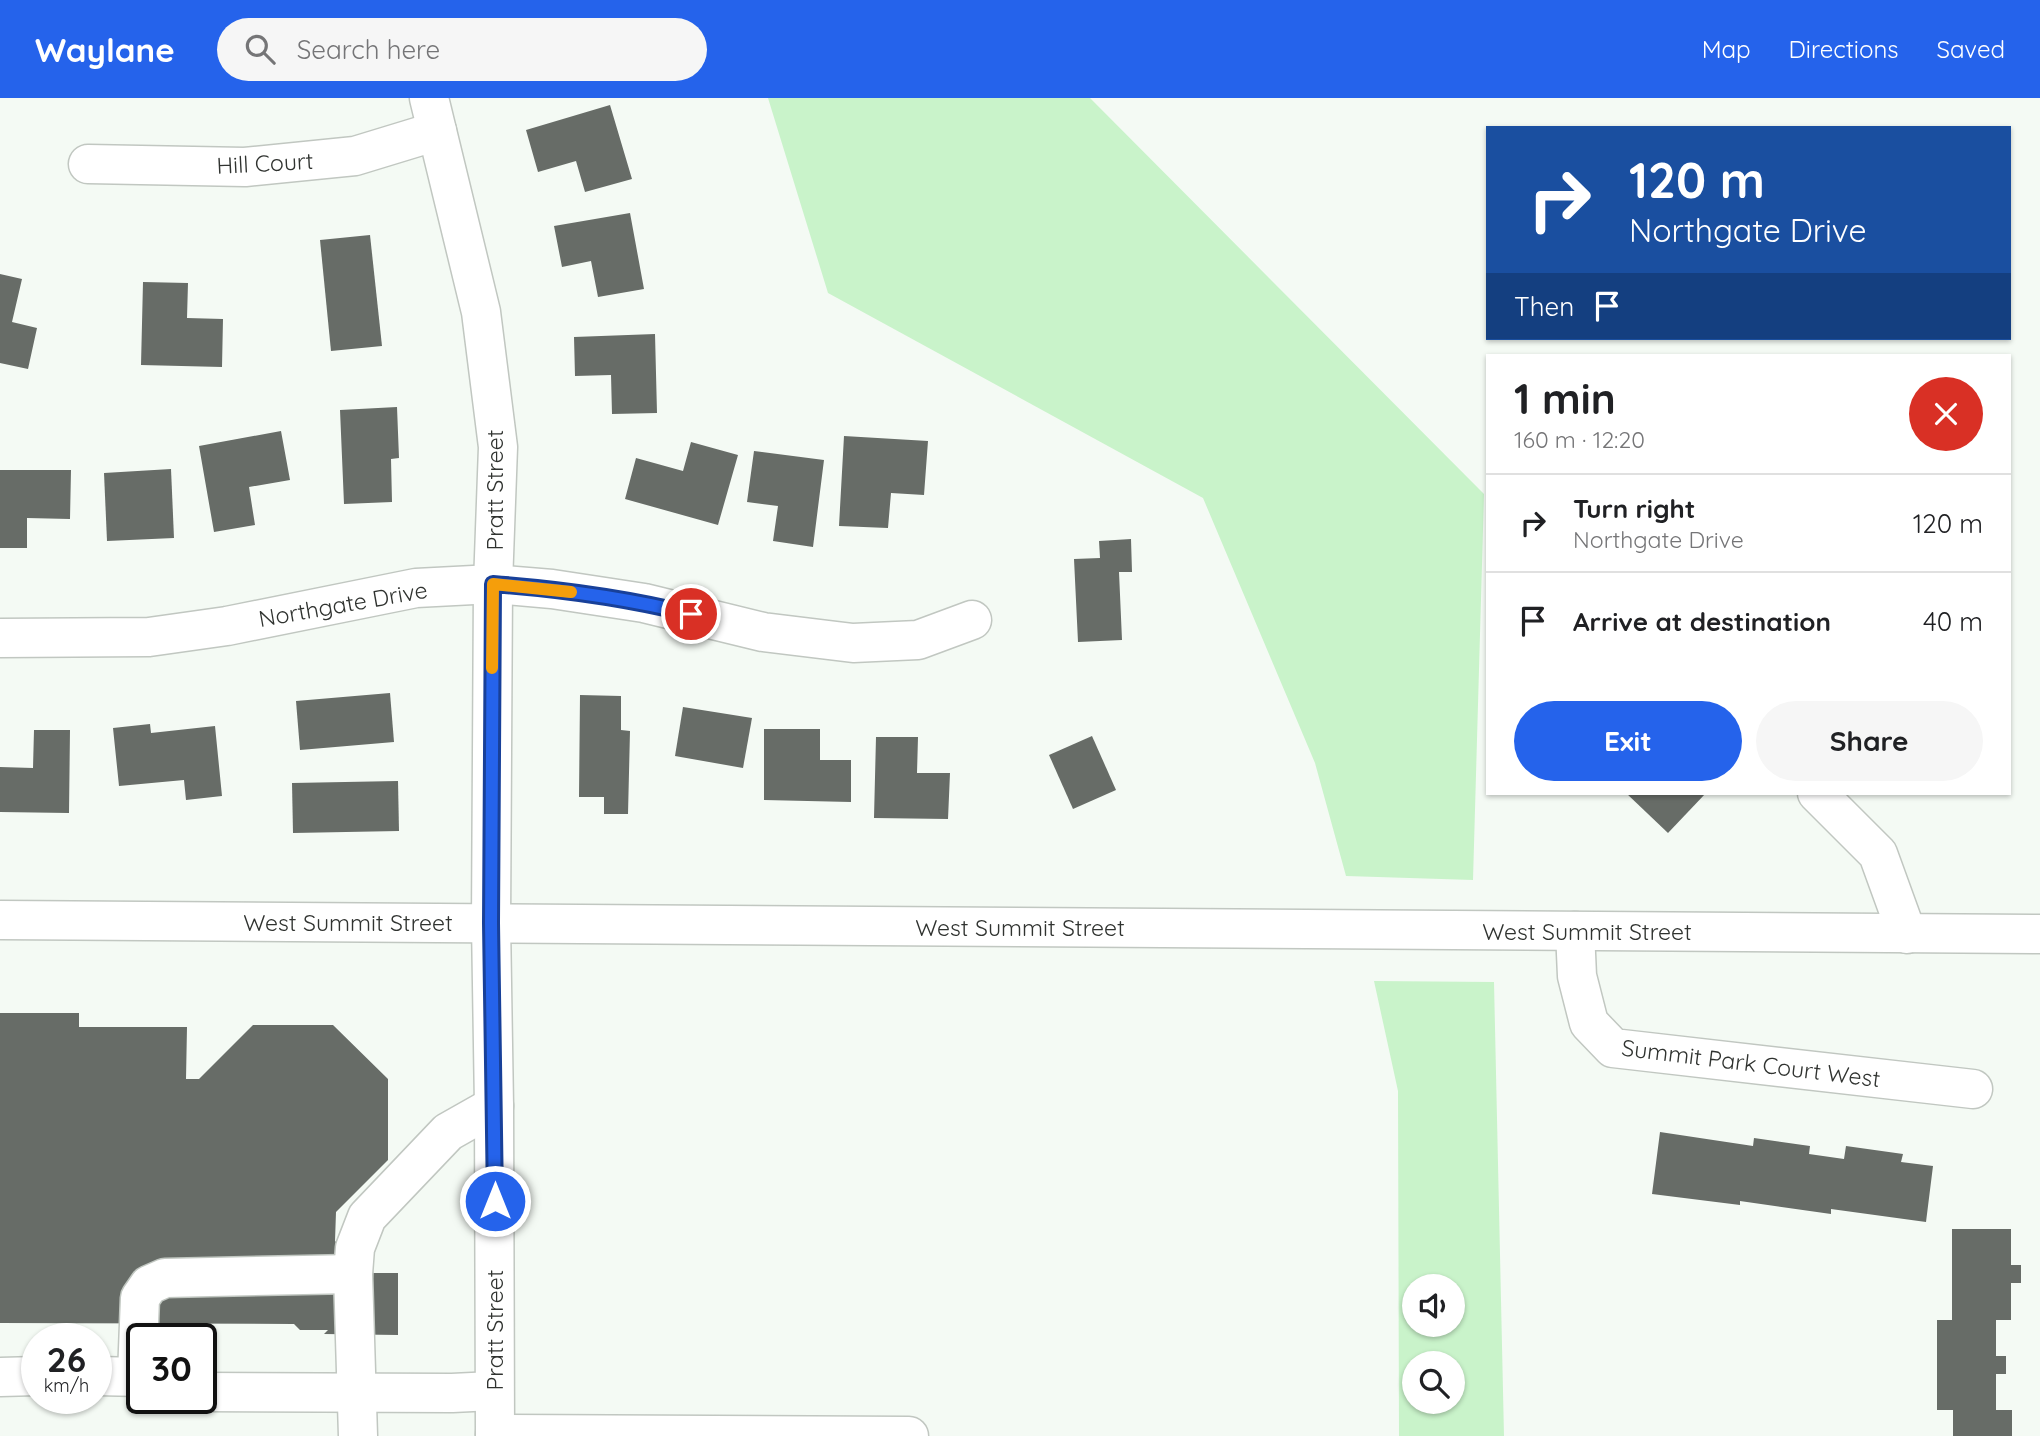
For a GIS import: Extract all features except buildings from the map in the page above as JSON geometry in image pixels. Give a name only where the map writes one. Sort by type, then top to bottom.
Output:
[{"type":"street","name":"Hill Court","points":[[88,164],[259,166],[355,156],[433,115]]},
{"type":"street","name":"Pratt Street","points":[[433,115],[481,312],[498,447],[493,584],[491,923],[495,1435]]},
{"type":"street","name":"Northgate Drive","points":[[0,638],[149,637],[227,626],[416,588],[493,584],[552,589],[644,603],[763,632],[853,643],[918,640],[972,620]]},
{"type":"street","points":[[1819,795],[1878,854],[1907,934]]},
{"type":"street","name":"West Summit Street","points":[[0,919],[2040,934]]},
{"type":"street","name":"Summit Park Court West","points":[[1575,931],[1577,976],[1589,1023],[1613,1048],[1973,1089]]},
{"type":"street","points":[[358,1436],[353,1274],[355,1248],[367,1217],[448,1132],[494,1106]]},
{"type":"street","points":[[140,1323],[140,1298],[149,1286],[165,1278],[353,1274]]},
{"type":"street","points":[[0,1377],[21,1376]]},
{"type":"street","points":[[217,1392],[494,1391]]},
{"type":"street","points":[[495,1435],[909,1436]]},
{"type":"green space","points":[[768,98],[1090,98],[1484,494],[1473,880],[1346,876],[1315,763],[1203,498],[828,293]]},
{"type":"green space","points":[[1374,981],[1494,982],[1504,1436],[1399,1436],[1398,1091]]},
{"type":"slow traffic","points":[[492,668],[493,584],[571,592]]},
{"type":"route","points":[[495,1201],[491,923],[493,584],[552,589],[644,603],[691,614]]}]
